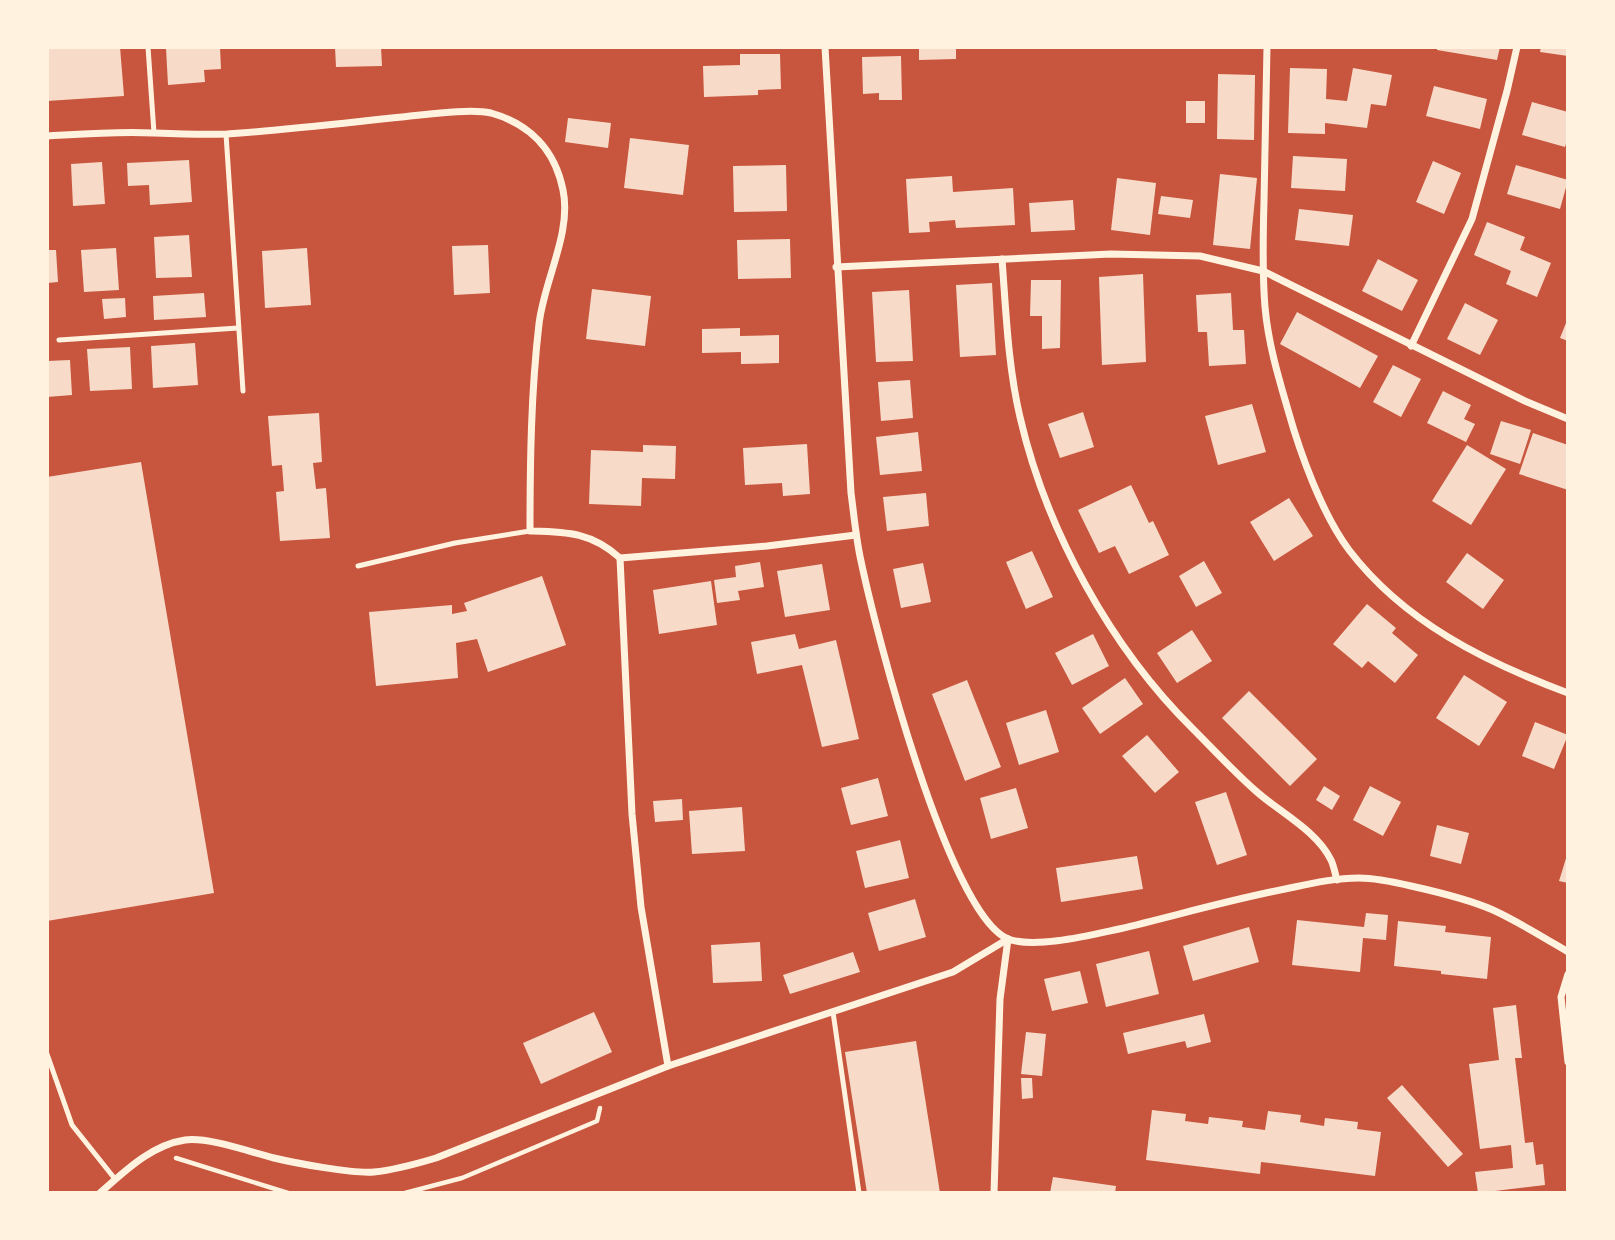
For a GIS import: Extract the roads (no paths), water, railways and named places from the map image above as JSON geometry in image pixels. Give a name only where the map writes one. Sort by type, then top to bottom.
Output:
[{"type":"street","points":[[824,47],[836,267],[856,535],[873,615],[897,702],[954,865],[971,899],[988,923],[1008,939],[1043,943],[1082,937],[1265,893],[1360,878],[1391,881],[1490,909],[1518,922],[1568,952]]},
{"type":"street","points":[[1268,47],[1262,271],[1265,310],[1274,360],[1298,445],[1320,498],[1348,549],[1386,592],[1436,631],[1521,676],[1568,693]]},
{"type":"street","points":[[1411,346],[1472,219],[1517,47]]},
{"type":"street","points":[[47,136],[92,133],[226,134],[432,114],[488,112],[530,130],[545,147],[555,164],[564,191],[564,225],[548,277],[539,322],[530,531],[573,532],[604,543],[620,558],[632,814],[641,907],[668,1066]]},
{"type":"street","points":[[836,267],[1111,254],[1200,256],[1262,271],[1411,346],[1568,419]]},
{"type":"street","points":[[1002,259],[1008,339],[1019,416],[1035,470],[1082,578],[1138,669],[1191,727],[1256,791],[1313,836],[1331,859],[1337,880]]},
{"type":"street","points":[[620,558],[767,546],[856,535]]},
{"type":"street","points":[[100,1193],[132,1164],[155,1151],[185,1140],[228,1145],[277,1158],[371,1172],[407,1167],[604,1094],[668,1066],[953,972],[1008,939]]},
{"type":"street","points":[[994,1193],[1000,999],[1008,939]]},
{"type":"street","points":[[1568,974],[1561,998],[1568,1062]]},
{"type":"lane","points":[[148,47],[154,133]]},
{"type":"lane","points":[[226,134],[243,391]]},
{"type":"lane","points":[[60,340],[238,328]]},
{"type":"lane","points":[[358,566],[455,543],[530,531]]},
{"type":"lane","points":[[833,1012],[859,1193]]},
{"type":"lane","points":[[47,1054],[72,1125],[115,1179]]}]
